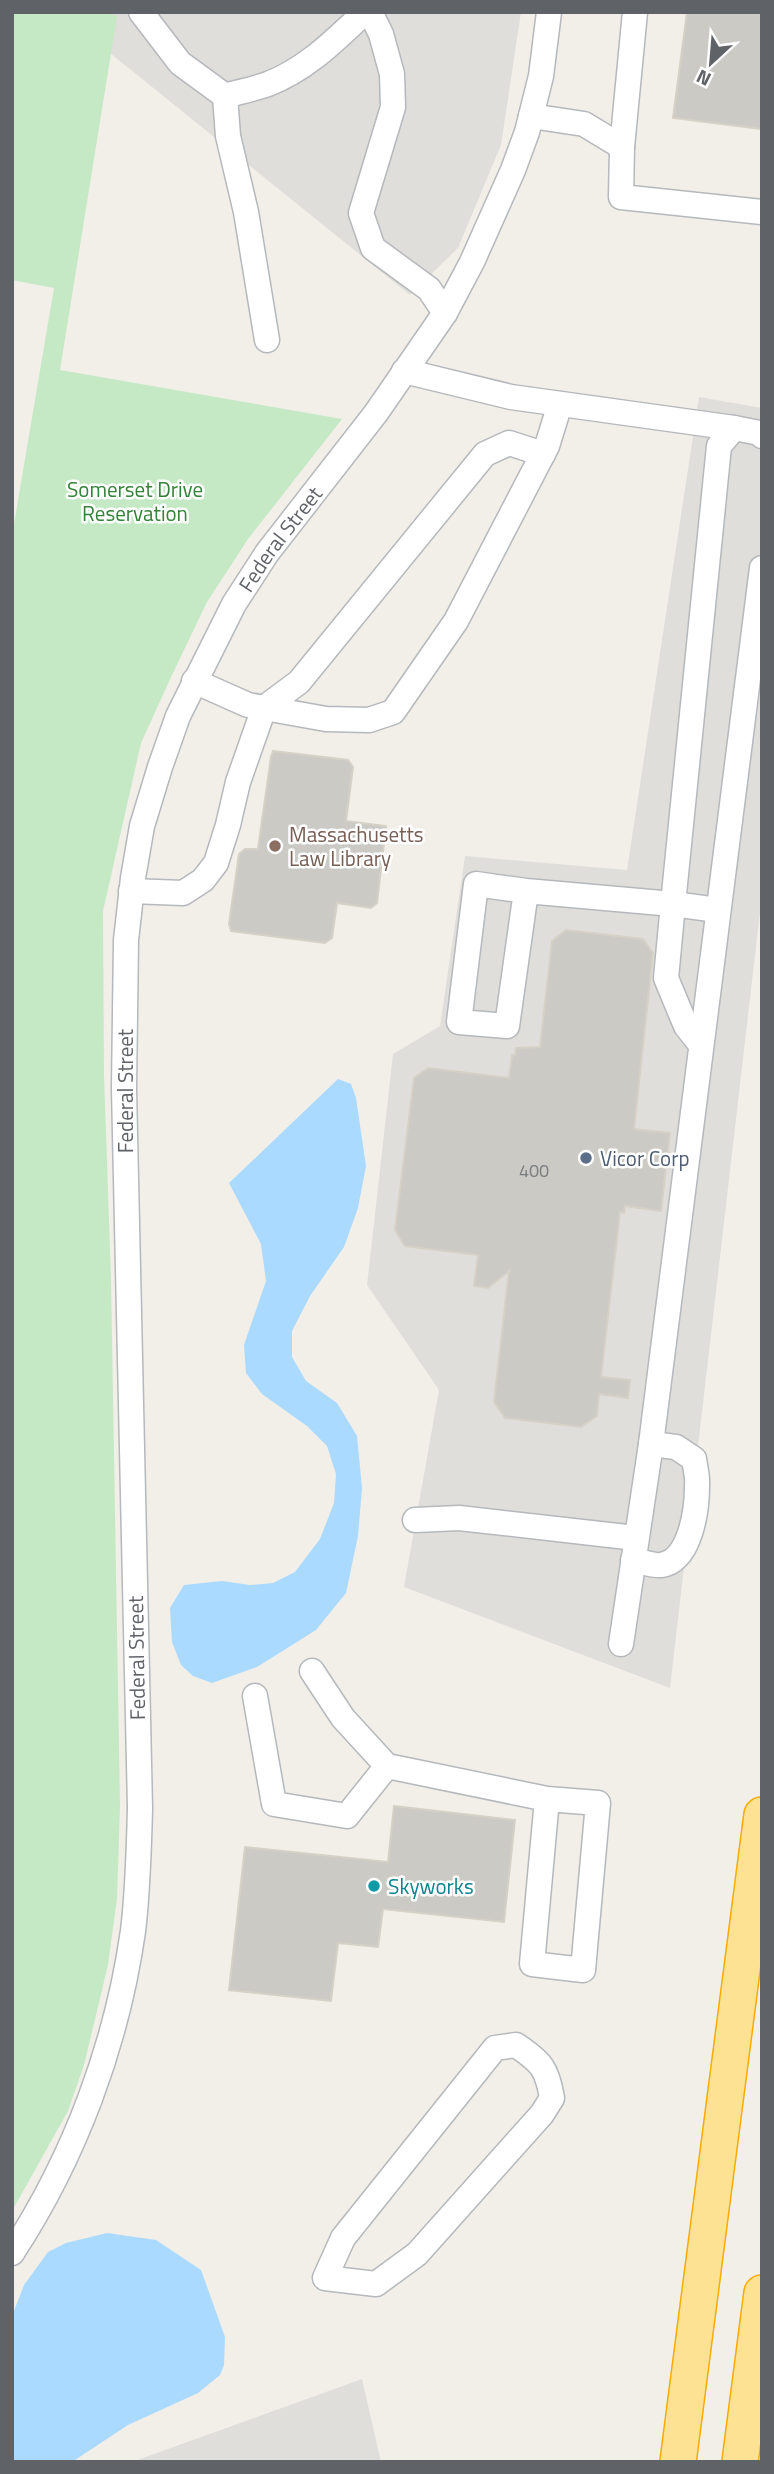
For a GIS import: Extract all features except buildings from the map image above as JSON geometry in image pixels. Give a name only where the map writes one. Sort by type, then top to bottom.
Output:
[{"type":"highway","points":[[678,2462],[762,1815]]},
{"type":"highway","points":[[740,2462],[762,2293]]},
{"type":"highway","points":[[749,2462],[752,2371]]},
{"type":"street","points":[[141,12],[180,63],[225,96],[228,135],[246,212],[267,340]]},
{"type":"street","points":[[225,96],[268,84],[303,66],[368,12],[381,34],[392,74],[393,107],[361,213],[373,248],[429,289],[444,313]]},
{"type":"street","name":"Federal Street","points":[[12,2253],[44,2198],[91,2097],[111,2037],[125,1982],[138,1882],[140,1808],[124,1089],[126,940],[142,826],[178,716],[234,604],[267,553],[376,413],[444,313],[493,218],[531,116],[541,76],[549,12]]},
{"type":"street","points":[[635,12],[622,147],[621,197],[762,212]]},
{"type":"street","points":[[531,116],[584,124],[622,147]]},
{"type":"street","points":[[404,372],[511,397],[734,428],[760,433],[762,436]]},
{"type":"street","points":[[194,681],[248,705],[326,719],[369,720],[393,712],[456,621],[543,454],[560,404]]},
{"type":"street","points":[[701,1045],[686,1027],[666,978],[719,446],[734,428]]},
{"type":"street","points":[[131,891],[183,893],[203,880],[216,863],[238,782],[264,708],[299,682],[485,454],[509,443],[543,454]]},
{"type":"street","points":[[621,1644],[650,1444],[762,568]]},
{"type":"street","points":[[526,891],[507,1026],[459,1022],[476,884],[718,910]]},
{"type":"street","points":[[415,1520],[460,1518],[635,1549],[660,1565],[678,1558],[687,1544],[698,1485],[694,1459],[676,1447],[650,1444]]},
{"type":"street","points":[[312,1671],[343,1718],[387,1766],[547,1799],[598,1803],[583,1970],[532,1964],[547,1799]]},
{"type":"street","points":[[255,1696],[274,1804],[346,1816],[387,1766]]},
{"type":"street","points":[[516,2045],[539,2060],[549,2076],[552,2098],[542,2114],[416,2254],[376,2284],[325,2278],[343,2238],[495,2048],[516,2045]]},
{"type":"shaded area","points":[[59,12],[521,12],[501,145],[458,248],[410,295]]},
{"type":"shaded area","points":[[699,397],[762,408],[762,895],[670,1688],[404,1587],[439,1390],[367,1285],[393,1054],[440,1026],[465,856],[627,870]]},
{"type":"shaded area","points":[[362,2379],[381,2462],[132,2462]]},
{"type":"green space","name":"Somerset Drive Reservation","points":[[12,12],[104,12],[117,16],[60,370],[342,419],[248,539],[207,602],[141,743],[103,911],[104,1075],[111,1279],[120,1806],[117,1898],[108,1965],[84,2065],[68,2111],[12,2211],[12,536],[54,288],[12,280]]},
{"type":"water","points":[[338,1079],[351,1084],[356,1098],[366,1166],[358,1208],[344,1247],[310,1296],[292,1331],[292,1357],[306,1381],[337,1403],[357,1436],[362,1488],[358,1536],[346,1593],[316,1630],[257,1667],[212,1683],[193,1676],[181,1665],[172,1642],[170,1608],[184,1585],[222,1581],[250,1585],[273,1583],[295,1572],[320,1539],[334,1503],[336,1474],[327,1446],[307,1426],[262,1394],[246,1373],[244,1345],[266,1281],[261,1244],[229,1183]]},
{"type":"water","points":[[107,2233],[156,2240],[201,2270],[225,2337],[224,2365],[220,2375],[198,2393],[128,2425],[72,2462],[12,2462],[12,2316],[24,2285],[48,2252],[66,2243]]},
{"type":"place","name":"Massachusetts Law Library","points":[[275,846]]},
{"type":"place","name":"Vicor Corp","points":[[586,1158]]},
{"type":"place","name":"Skyworks","points":[[374,1886]]}]
